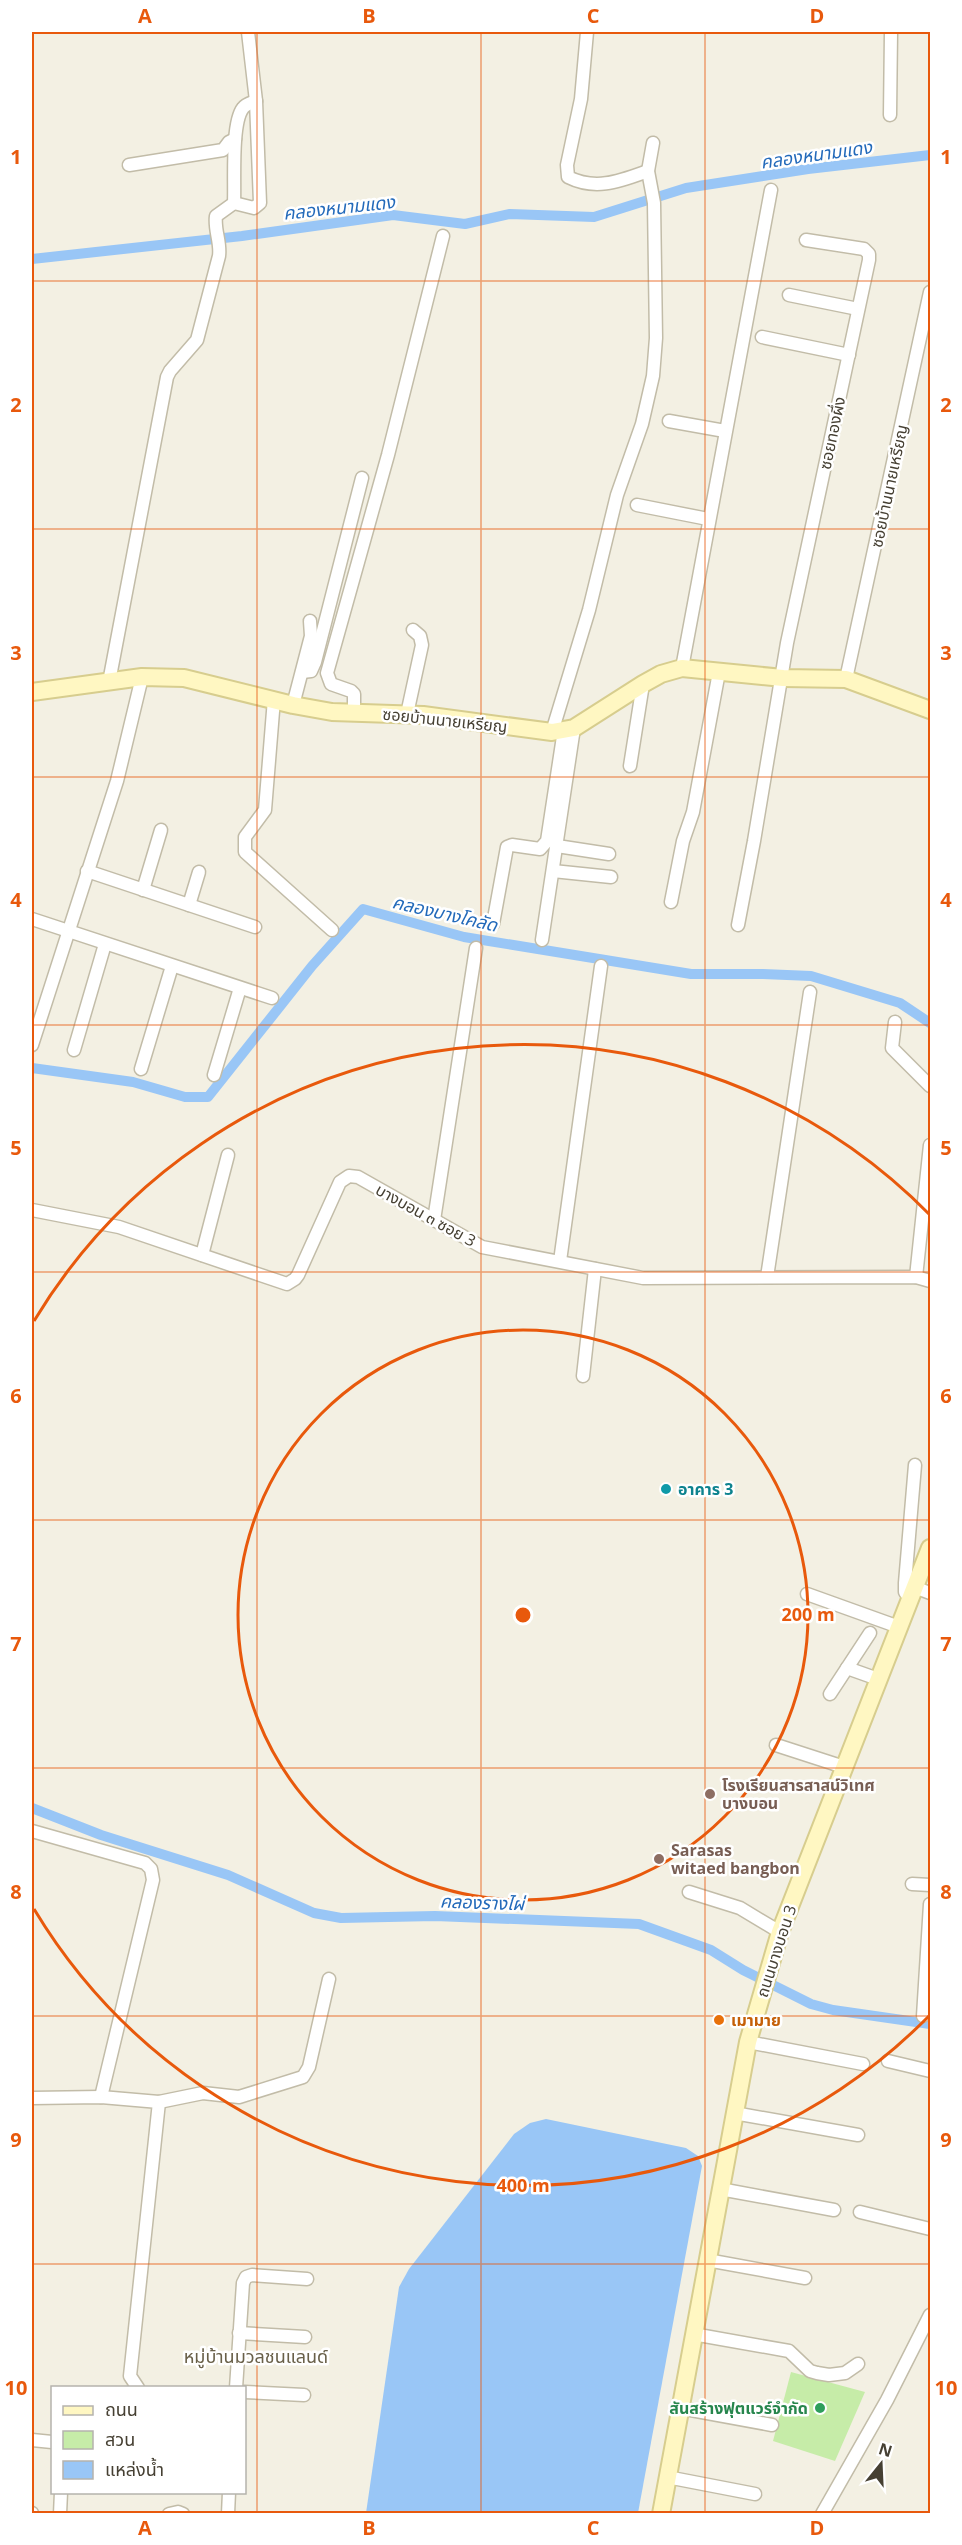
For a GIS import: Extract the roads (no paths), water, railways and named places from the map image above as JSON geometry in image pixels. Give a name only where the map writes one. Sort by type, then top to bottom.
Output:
[{"type":"main road","points":[[564,730],[661,674],[682,668],[783,678],[846,679],[930,710]]},
{"type":"main road","name":"ซอยบ้านนายเหรียญ","points":[[32,692],[142,677],[184,678],[293,705],[332,712],[407,714],[564,730]]},
{"type":"main road","name":"ถนนบางบอน 3","points":[[661,2514],[734,2113],[748,2042],[760,1998],[780,1932],[930,1548]]},
{"type":"street","points":[[109,682],[167,377],[197,340],[220,247],[214,226],[216,216],[234,203],[254,208],[260,203],[256,101],[248,32]]},
{"type":"street","points":[[586,32],[581,99],[567,165],[568,177],[580,183],[610,184],[649,176]]},
{"type":"street","points":[[890,115],[891,32]]},
{"type":"street","points":[[234,203],[235,139],[238,116],[244,106],[256,101]]},
{"type":"street","points":[[129,165],[223,150],[229,142],[235,139]]},
{"type":"street","points":[[493,924],[507,847],[512,844],[540,849],[547,841],[564,730],[589,610],[617,495],[649,401],[656,338],[654,203],[649,176],[652,143]]},
{"type":"street","points":[[682,668],[771,190]]},
{"type":"street","points":[[354,712],[353,693],[331,684],[327,673],[388,455],[443,236]]},
{"type":"street","name":"ซอยทองผึ่ง","points":[[738,925],[783,678],[787,643],[869,254],[864,249],[806,240]]},
{"type":"street","name":"ซอยบ้านนายเหรียญ","points":[[846,679],[927,320],[930,292]]},
{"type":"street","points":[[789,294],[858,309]]},
{"type":"street","points":[[762,337],[849,355]]},
{"type":"street","points":[[669,421],[725,431]]},
{"type":"street","points":[[302,672],[310,671],[315,662],[362,478]]},
{"type":"street","points":[[637,505],[708,519]]},
{"type":"street","points":[[293,705],[312,629],[310,621]]},
{"type":"street","points":[[407,714],[422,645],[420,636],[412,630]]},
{"type":"street","points":[[671,902],[683,841],[693,812],[719,672]]},
{"type":"street","points":[[32,1045],[117,781],[142,677]]},
{"type":"street","points":[[630,766],[643,684]]},
{"type":"street","points":[[274,699],[265,810],[245,837],[245,852],[332,930]]},
{"type":"street","points":[[542,940],[558,846],[564,730]]},
{"type":"street","points":[[143,890],[161,830]]},
{"type":"street","points":[[558,846],[609,854]]},
{"type":"street","points":[[87,871],[255,927]]},
{"type":"street","points":[[553,871],[611,877]]},
{"type":"street","points":[[189,905],[199,872]]},
{"type":"street","points":[[32,919],[272,998]]},
{"type":"street","points":[[74,1050],[105,944]]},
{"type":"street","points":[[434,1220],[476,948]]},
{"type":"street","points":[[141,1069],[172,966]]},
{"type":"street","points":[[560,1261],[601,966]]},
{"type":"street","points":[[214,1075],[240,988]]},
{"type":"street","points":[[767,1277],[810,992]]},
{"type":"street","points":[[895,1022],[892,1048],[930,1086]]},
{"type":"street","points":[[916,1277],[925,1243],[930,1145]]},
{"type":"street","points":[[202,1255],[228,1155]]},
{"type":"street","name":"บางบอน ๓ ซอย 3","points":[[32,1210],[119,1227],[282,1282],[291,1282],[298,1275],[340,1182],[349,1176],[358,1177],[482,1247],[643,1278],[916,1277],[930,1281]]},
{"type":"street","points":[[583,1376],[595,1269]]},
{"type":"street","points":[[915,1465],[905,1592],[930,1593]]},
{"type":"street","points":[[807,1594],[898,1627]]},
{"type":"street","points":[[830,1694],[870,1633]]},
{"type":"street","points":[[847,1668],[878,1679]]},
{"type":"street","points":[[776,1745],[844,1767]]},
{"type":"street","points":[[32,1831],[145,1863],[151,1869],[153,1880],[101,2097]]},
{"type":"street","points":[[912,1884],[930,1885]]},
{"type":"street","points":[[689,1892],[740,1908],[780,1932]]},
{"type":"street","points":[[923,2016],[930,1904]]},
{"type":"street","points":[[32,2098],[101,2097],[159,2102],[202,2093],[239,2097],[303,2077],[309,2067],[328,1978]]},
{"type":"street","points":[[748,2042],[863,2064]]},
{"type":"street","points":[[888,2061],[930,2071]]},
{"type":"street","points":[[137,2386],[130,2376],[159,2102]]},
{"type":"street","points":[[734,2113],[858,2135]]},
{"type":"street","points":[[720,2189],[834,2210]]},
{"type":"street","points":[[860,2212],[930,2229]]},
{"type":"street","points":[[707,2260],[805,2278]]},
{"type":"street","points":[[236,2386],[243,2283],[246,2277],[252,2275],[307,2279]]},
{"type":"street","points":[[822,2514],[887,2400],[930,2315]]},
{"type":"street","points":[[239,2333],[305,2337]]},
{"type":"street","points":[[693,2334],[789,2352],[810,2370],[817,2373],[829,2375],[845,2373],[858,2364]]},
{"type":"street","points":[[246,2392],[304,2395]]},
{"type":"street","points":[[680,2408],[772,2425]]},
{"type":"street","points":[[32,2440],[51,2442]]},
{"type":"street","points":[[667,2478],[756,2494]]},
{"type":"street","points":[[60,2514],[61,2494]]},
{"type":"street","points":[[228,2514],[229,2494]]},
{"type":"street","points":[[169,2514],[174,2512],[183,2514]]},
{"type":"water","points":[[546,2119],[686,2148],[698,2156],[702,2166],[638,2513],[366,2513],[399,2287],[409,2269],[514,2134],[530,2123]]},
{"type":"waterway","name":"คลองหนามแดง","points":[[32,259],[242,236],[393,215],[465,224],[510,214],[594,217],[686,188],[808,169],[930,155]]},
{"type":"waterway","name":"คลองบางโคลัด","points":[[32,1068],[133,1082],[185,1097],[208,1097],[312,966],[363,909],[464,937],[691,974],[811,976],[900,1003],[930,1023]]},
{"type":"waterway","name":"คลองรางไผ่","points":[[32,1808],[101,1835],[228,1875],[314,1913],[341,1918],[435,1916],[639,1924],[711,1950],[743,1970],[811,2004],[833,2010],[930,2024]]},
{"type":"place","name":"อาคาร 3","points":[[666,1489]]},
{"type":"place","name":"โรงเรียนสารสาสน์วิเทศ บางบอน","points":[[710,1794]]},
{"type":"place","name":"Sarasas witaed bangbon","points":[[659,1859]]},
{"type":"place","name":"เมามาย","points":[[719,2020]]},
{"type":"place","name":"สันสร้างฟุตแวร์จำกัด","points":[[820,2408]]},
{"type":"district","name":"หมู่บ้านมวลชนแลนด์","points":[[256,2356]]}]
